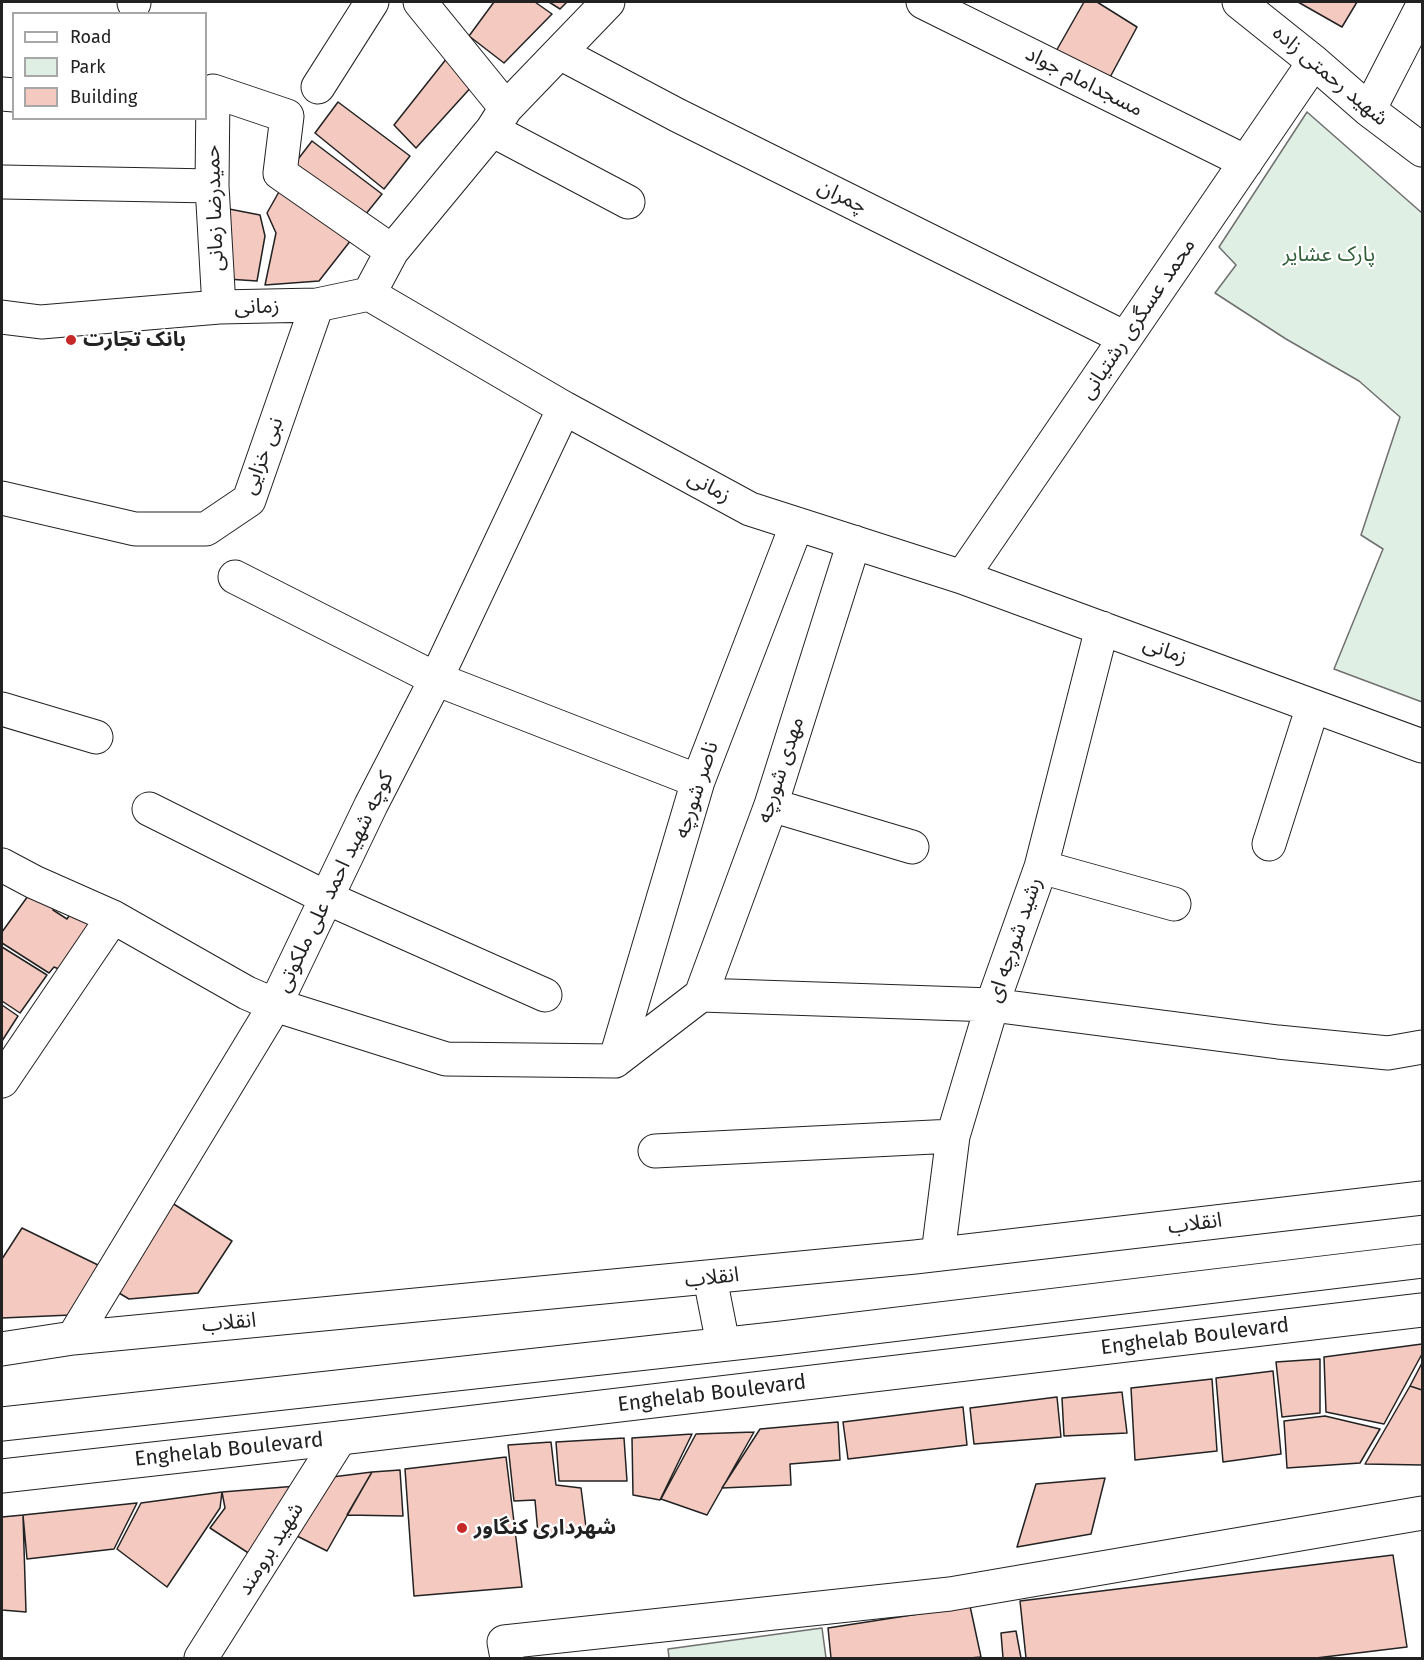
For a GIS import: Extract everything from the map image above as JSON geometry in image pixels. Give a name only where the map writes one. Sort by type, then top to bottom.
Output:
[{"type":"street","points":[[318,87],[372,2]]},
{"type":"street","points":[[420,2],[499,119],[628,202]]},
{"type":"street","points":[[369,294],[392,251],[499,119],[608,2]]},
{"type":"street","name":"مسجدامام جواد","points":[[923,2],[1246,162]]},
{"type":"street","name":"شهید رحمتی زاده","points":[[1239,2],[1314,62],[1368,110],[1422,150]]},
{"type":"street","points":[[1368,110],[1422,7]]},
{"type":"street","name":"چمران","points":[[560,53],[677,115],[1125,338]]},
{"type":"street","name":"محمد عسگری رشتیانی","points":[[962,577],[1314,62]]},
{"type":"street","name":"حمیدرضا زمانی","points":[[219,307],[212,186],[213,92],[287,116],[280,173],[392,251]]},
{"type":"street","points":[[2,186],[212,186]]},
{"type":"street","name":"زمانی","points":[[2,317],[41,322],[219,307],[317,305],[369,294],[564,408],[750,509],[962,577],[1422,746]]},
{"type":"street","name":"نبی خزایی","points":[[2,498],[135,528],[206,529],[249,500],[317,305]]},
{"type":"street","name":"کوچه شهید احمد علی ملکوتی","points":[[73,1338],[275,1005],[371,805],[436,679],[564,408]]},
{"type":"street","name":"ناصر شورچه","points":[[615,1061],[698,781],[797,524]]},
{"type":"street","name":"مهدی شورچه","points":[[701,995],[771,805],[854,542]]},
{"type":"street","points":[[235,577],[436,679],[698,781]]},
{"type":"street","name":"رشید شورچه ای","points":[[938,1254],[953,1136],[992,1005],[1041,867],[1102,628]]},
{"type":"street","points":[[1269,844],[1313,706]]},
{"type":"street","points":[[2,709],[96,737]]},
{"type":"street","points":[[771,805],[912,847]]},
{"type":"street","points":[[149,809],[327,898],[545,995]]},
{"type":"street","points":[[2,865],[112,917],[248,993],[275,1005],[446,1059],[615,1061],[701,995],[992,1005],[1278,1042],[1388,1053],[1422,1047]]},
{"type":"street","points":[[1041,867],[1174,904]]},
{"type":"street","points":[[2,1081],[112,917]]},
{"type":"street","points":[[655,1151],[953,1136]]},
{"type":"street","name":"انقلاب","points":[[2,1349],[73,1338],[710,1278],[938,1254],[1422,1198]]},
{"type":"street","points":[[2,1424],[723,1344],[1422,1261]]},
{"type":"street","points":[[710,1278],[723,1344]]},
{"type":"street","name":"Enghelab Boulevard","points":[[2,1476],[1422,1310]]},
{"type":"street","name":"شهید برومند","points":[[201,1659],[340,1438]]},
{"type":"street","points":[[507,1659],[504,1642],[950,1594],[1422,1513]]},
{"type":"green space","name":"پارک عشایر","points":[[1307,112],[1422,213],[1422,702],[1334,669],[1383,549],[1361,535],[1400,417],[1359,381],[1286,339],[1215,293],[1236,265],[1219,247]]},
{"type":"green space","points":[[822,1628],[826,1658],[669,1658],[668,1649]]},
{"type":"building","points":[[494,2],[535,2],[552,14],[504,63],[469,36]]},
{"type":"building","points":[[549,2],[567,2],[560,9]]},
{"type":"building","points":[[1084,2],[1097,2],[1137,27],[1108,81],[1055,53]]},
{"type":"building","points":[[1298,2],[1357,2],[1342,27]]},
{"type":"building","points":[[451,53],[474,84],[416,148],[394,125]]},
{"type":"building","points":[[338,102],[410,156],[384,189],[315,133]]},
{"type":"building","points":[[312,141],[382,194],[361,220],[292,167]]},
{"type":"building","points":[[284,183],[355,235],[319,281],[265,285],[276,233],[267,213]]},
{"type":"building","points":[[224,208],[260,215],[265,236],[257,281],[227,279]]},
{"type":"building","points":[[33,889],[59,900],[53,910],[67,919],[74,908],[94,921],[61,970],[54,967],[49,973],[2,943],[2,932]]},
{"type":"building","points":[[2,947],[47,975],[20,1013],[2,1001]]},
{"type":"building","points":[[2,1005],[18,1016],[2,1041]]},
{"type":"building","points":[[169,1201],[232,1241],[198,1293],[129,1299],[114,1290]]},
{"type":"building","points":[[22,1228],[98,1265],[71,1315],[2,1318],[2,1259]]},
{"type":"building","points":[[1422,1344],[1422,1354],[1384,1424],[1326,1412],[1324,1357]]},
{"type":"building","points":[[1320,1359],[1320,1413],[1282,1417],[1276,1362]]},
{"type":"building","points":[[1422,1363],[1422,1390],[1410,1386]]},
{"type":"building","points":[[1273,1371],[1281,1454],[1223,1462],[1216,1378]]},
{"type":"building","points":[[1212,1379],[1217,1451],[1135,1460],[1131,1388]]},
{"type":"building","points":[[1410,1386],[1422,1390],[1422,1465],[1365,1464]]},
{"type":"building","points":[[1122,1392],[1127,1433],[1064,1436],[1062,1398]]},
{"type":"building","points":[[1057,1397],[1061,1437],[974,1444],[970,1408]]},
{"type":"building","points":[[963,1407],[967,1445],[848,1459],[843,1422]]},
{"type":"building","points":[[1325,1416],[1380,1429],[1360,1463],[1287,1468],[1284,1421]]},
{"type":"building","points":[[838,1422],[840,1460],[790,1464],[791,1485],[722,1488],[760,1429]]},
{"type":"building","points":[[754,1432],[707,1515],[661,1499],[696,1434]]},
{"type":"building","points":[[692,1434],[660,1500],[633,1495],[632,1438]]},
{"type":"building","points":[[624,1438],[627,1481],[559,1481],[556,1442]]},
{"type":"building","points":[[551,1442],[556,1485],[581,1488],[587,1535],[538,1534],[535,1500],[514,1501],[508,1445]]},
{"type":"building","name":"شهرداری کنگاور","points":[[506,1457],[522,1587],[414,1596],[405,1469]]},
{"type":"building","points":[[400,1470],[403,1516],[347,1515],[372,1472]]},
{"type":"building","points":[[372,1472],[327,1551],[291,1533],[324,1478]]},
{"type":"building","points":[[1105,1478],[1091,1534],[1017,1547],[1036,1484]]},
{"type":"building","points":[[297,1486],[253,1556],[210,1528],[225,1508],[222,1492]]},
{"type":"building","points":[[222,1492],[220,1508],[167,1587],[117,1549],[141,1503]]},
{"type":"building","points":[[137,1503],[114,1549],[27,1559],[23,1515]]},
{"type":"building","points":[[23,1515],[26,1612],[2,1610],[2,1517]]},
{"type":"building","points":[[1393,1555],[1407,1647],[1316,1658],[1026,1658],[1020,1601]]},
{"type":"building","points":[[970,1606],[981,1657],[831,1658],[828,1628]]},
{"type":"building","points":[[1016,1631],[1021,1658],[1003,1658],[1001,1633]]},
{"type":"place","name":"بانک تجارت","points":[[71,340]]},
{"type":"place","name":"شهرداری کنگاور","points":[[462,1528]]}]
